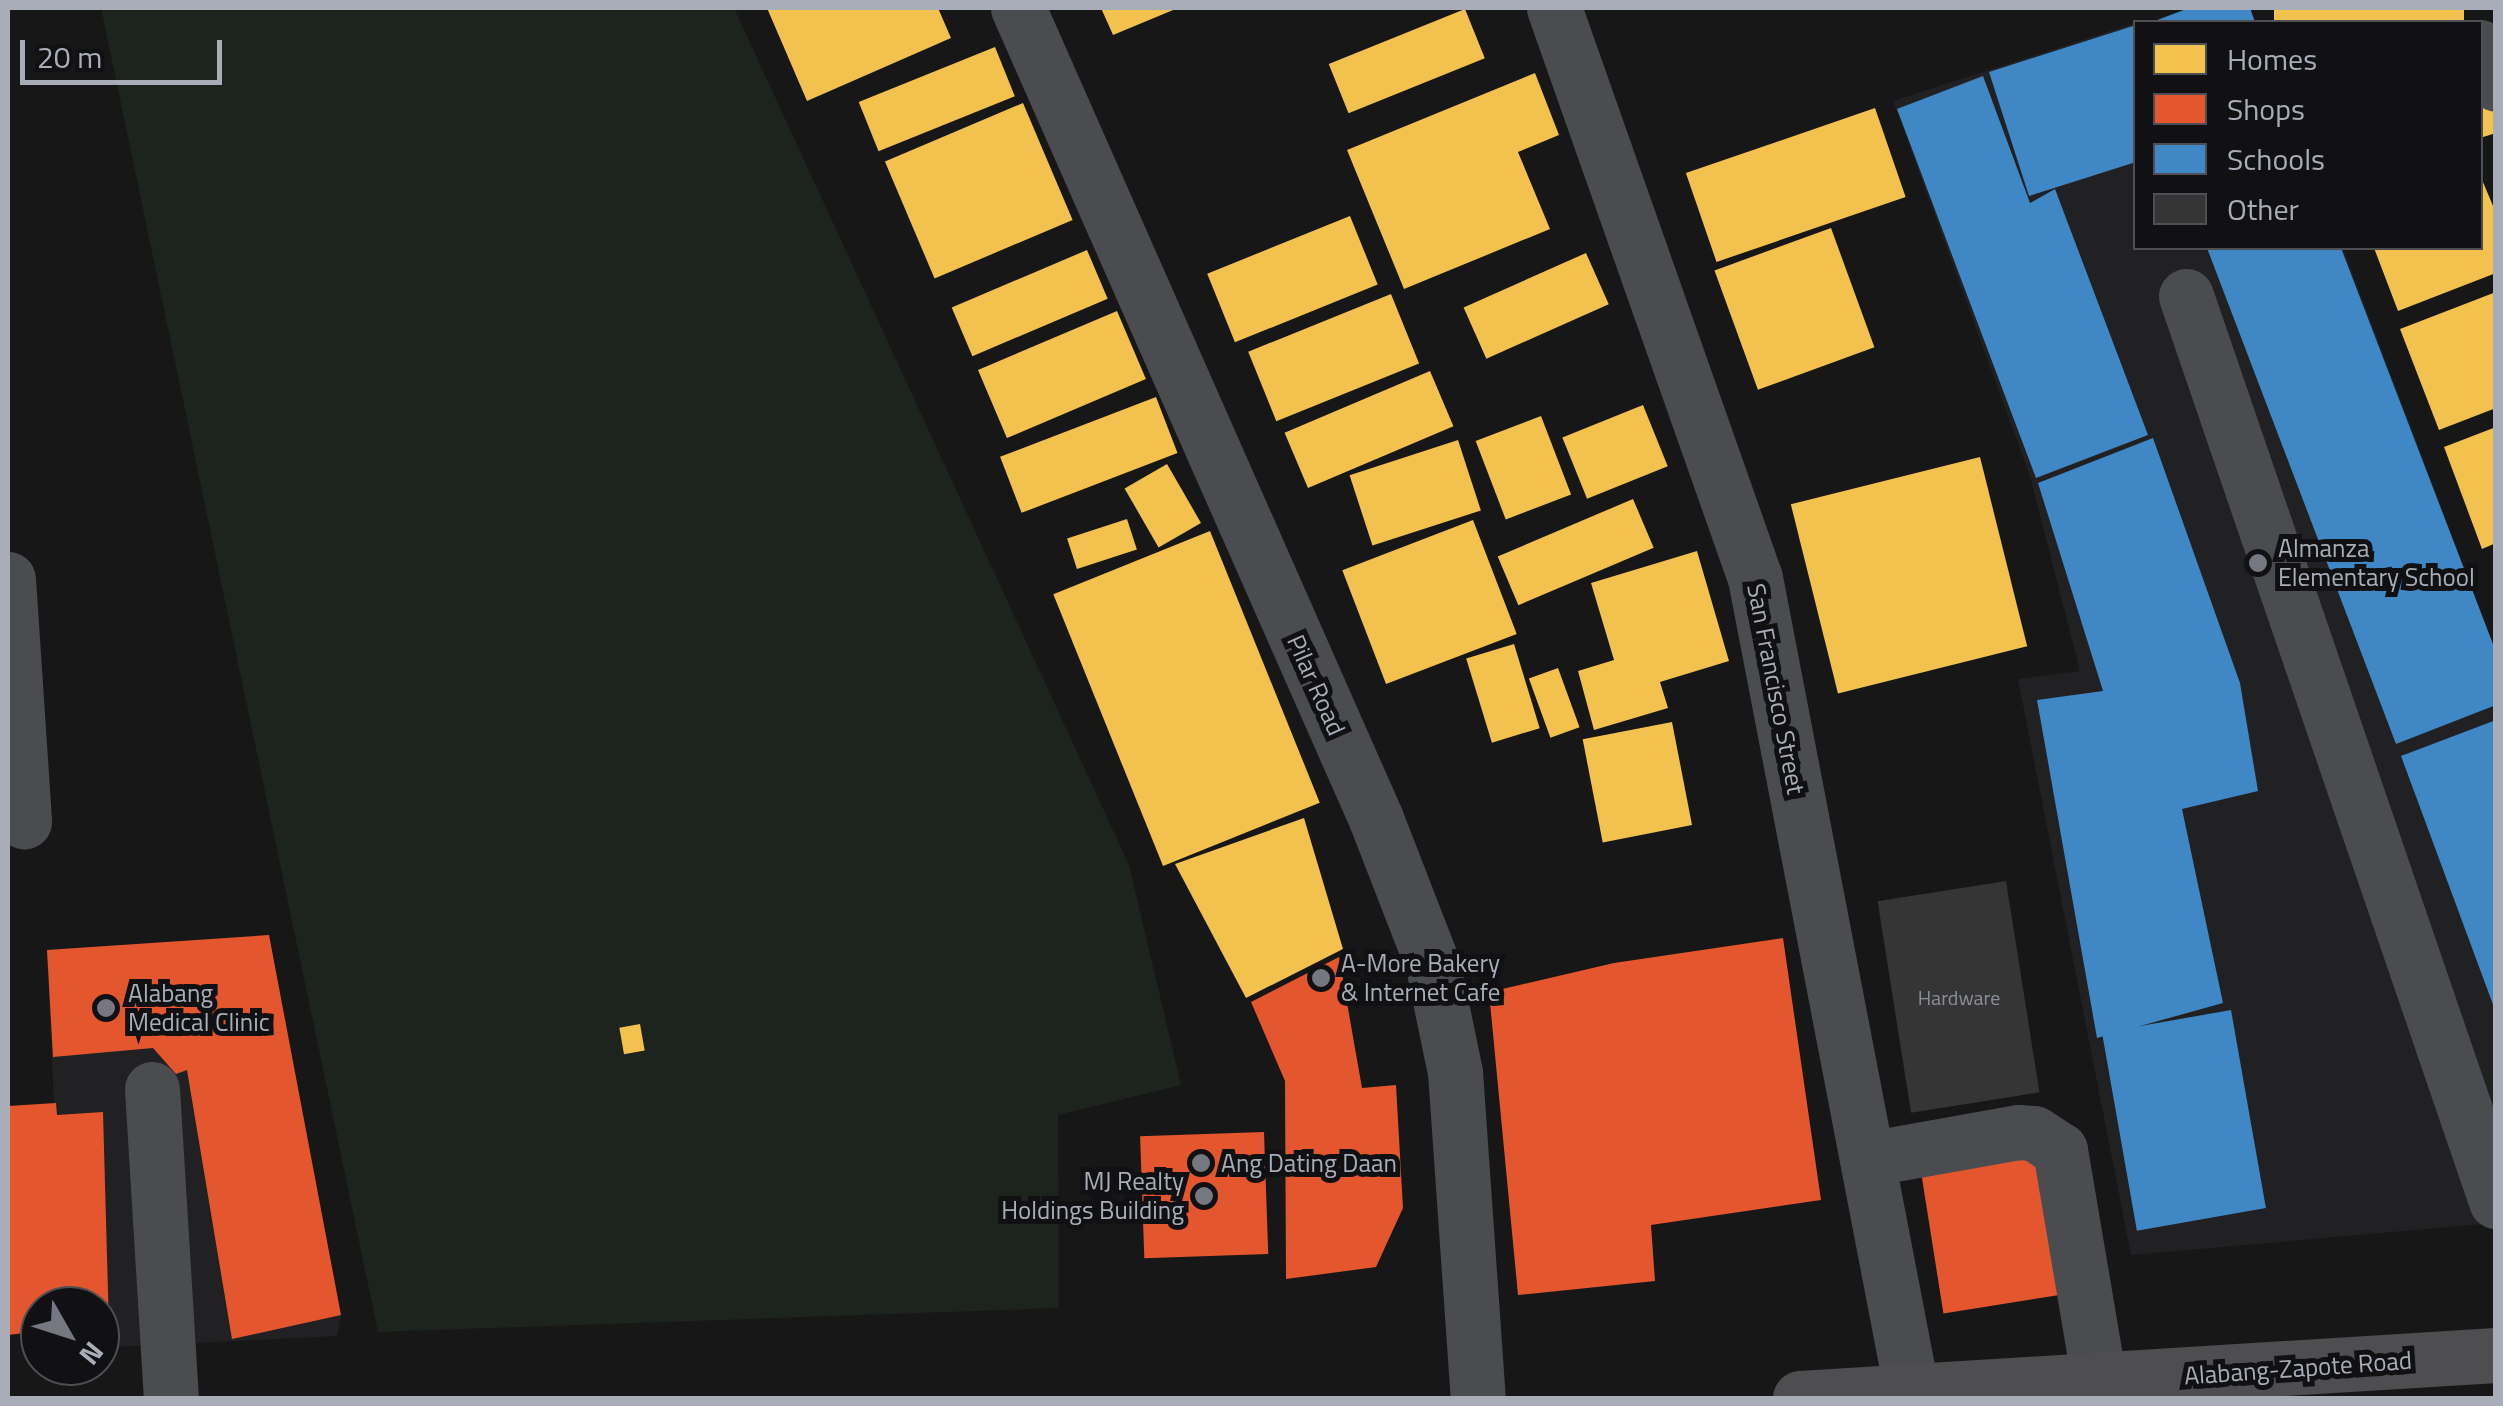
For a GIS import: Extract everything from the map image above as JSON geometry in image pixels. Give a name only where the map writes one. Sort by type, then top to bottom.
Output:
[{"type":"highway","name":"Alabang-Zapote Road","points":[[1800,1398],[2098,1380],[2273,1384],[2496,1355]]},
{"type":"street","name":"Pilar Road","points":[[1018,8],[1376,819],[1434,966],[1455,1072],[1478,1398]]},
{"type":"street","name":"San Francisco Street","points":[[1567,11],[1755,578],[1912,1393]]},
{"type":"street","points":[[2483,55],[2496,84]]},
{"type":"street","points":[[2186,296],[2496,1201]]},
{"type":"street","points":[[8,580],[24,821]]},
{"type":"street","points":[[152,1089],[171,1398]]},
{"type":"street","points":[[1867,1159],[2018,1132],[2034,1132],[2060,1150],[2098,1380]]},
{"type":"shaded area","points":[[101,8],[734,8],[1129,865],[1181,1085],[1058,1115],[1059,1308],[378,1332]]},
{"type":"shaded area","name":"Almanza Elementary School","points":[[2133,24],[2133,250],[2344,250],[2495,649],[2495,1223],[2131,1255],[2018,679],[2080,671],[2030,476],[1893,101]]},
{"type":"shaded area","points":[[269,935],[341,1315],[337,1336],[120,1347],[120,1286],[62,1286],[47,950]]},
{"type":"building: Homes","points":[[767,8],[938,8],[951,38],[807,101]]},
{"type":"building: Homes","points":[[1101,8],[1178,8],[1113,35]]},
{"type":"building: Homes","points":[[2274,8],[2464,8],[2464,20],[2274,20]]},
{"type":"building: Homes","points":[[1465,9],[1485,58],[1349,113],[1329,64]]},
{"type":"building: Homes","points":[[995,47],[1015,96],[879,151],[859,102]]},
{"type":"building: Homes","points":[[2483,55],[2496,84],[2496,133],[2483,137]]},
{"type":"building: Homes","points":[[1535,73],[1559,135],[1518,152],[1550,229],[1404,289],[1347,150]]},
{"type":"building: Homes","points":[[1023,103],[1073,220],[935,279],[885,162]]},
{"type":"building: Homes","points":[[1875,108],[1906,197],[1716,262],[1686,173]]},
{"type":"building: Homes","points":[[2483,182],[2496,213],[2496,273],[2398,311],[2375,250],[2483,250]]},
{"type":"building: Homes","points":[[1350,216],[1378,285],[1235,342],[1207,274]]},
{"type":"building: Homes","points":[[1831,228],[1874,347],[1758,390],[1714,270]]},
{"type":"building: Homes","points":[[1087,250],[1108,299],[972,356],[952,307]]},
{"type":"building: Homes","points":[[1586,253],[1609,304],[1486,359],[1464,308]]},
{"type":"building: Homes","points":[[2496,292],[2496,408],[2439,430],[2400,329]]},
{"type":"building: Homes","points":[[1391,294],[1419,364],[1276,421],[1248,352]]},
{"type":"building: Homes","points":[[1117,311],[1146,379],[1007,438],[978,370]]},
{"type":"building: Homes","points":[[1430,371],[1453,426],[1308,488],[1285,433]]},
{"type":"building: Homes","points":[[1156,397],[1178,453],[1022,513],[1000,457]]},
{"type":"building: Homes","points":[[1643,405],[1668,466],[1587,499],[1562,438]]},
{"type":"building: Homes","points":[[1541,416],[1571,494],[1506,520],[1476,441]]},
{"type":"building: Homes","points":[[2496,427],[2496,543],[2482,549],[2444,447]]},
{"type":"building: Homes","points":[[1458,440],[1481,510],[1372,546],[1350,475]]},
{"type":"building: Homes","points":[[1980,457],[2027,646],[1838,693],[1791,504]]},
{"type":"building: Homes","points":[[1167,464],[1201,523],[1159,547],[1125,488]]},
{"type":"building: Homes","points":[[1633,499],[1654,548],[1518,605],[1498,556]]},
{"type":"building: Homes","points":[[1127,519],[1137,549],[1077,569],[1067,538]]},
{"type":"building: Homes","points":[[1473,520],[1517,634],[1386,684],[1342,570]]},
{"type":"building: Homes","points":[[1210,531],[1320,803],[1163,866],[1053,594]]},
{"type":"building: Homes","points":[[1697,551],[1729,661],[1660,682],[1668,708],[1594,730],[1578,671],[1614,660],[1591,583]]},
{"type":"building: Homes","points":[[1514,644],[1540,728],[1492,743],[1466,659]]},
{"type":"building: Homes","points":[[1558,668],[1580,727],[1550,738],[1529,679]]},
{"type":"building: Homes","points":[[1672,722],[1692,825],[1603,842],[1583,739]]},
{"type":"building: Homes","points":[[1304,818],[1343,949],[1246,998],[1175,864]]},
{"type":"building: Homes","points":[[640,1024],[645,1051],[624,1054],[619,1028]]},
{"type":"building: Shops","points":[[269,935],[341,1315],[232,1339],[187,1070],[176,1074],[153,1048],[53,1057],[47,950]]},
{"type":"building: Shops","points":[[1783,938],[1821,1200],[1651,1225],[1655,1281],[1518,1295],[1489,992],[1614,963]]},
{"type":"building: Shops","points":[[1339,957],[1362,1088],[1396,1085],[1403,1208],[1376,1267],[1286,1279],[1285,1081],[1251,1002]]},
{"type":"building: Shops","points":[[56,1103],[57,1115],[103,1112],[108,1286],[20,1286],[20,1334],[8,1335],[8,1106]]},
{"type":"building: Shops","name":"MJ Realty Holdings Building","points":[[1264,1132],[1268,1254],[1144,1258],[1140,1136]]},
{"type":"building: Shops","points":[[2048,1149],[2071,1293],[1943,1313],[1921,1169]]},
{"type":"building: Schools","points":[[2189,8],[2250,8],[2254,20],[2157,20]]},
{"type":"building: Schools","points":[[2133,26],[2133,163],[2029,196],[1989,72]]},
{"type":"building: Schools","points":[[1983,76],[2030,203],[2055,189],[2148,435],[2036,478],[1897,109]]},
{"type":"building: Schools","points":[[2208,250],[2342,250],[2496,652],[2496,705],[2396,744]]},
{"type":"building: Schools","name":"Almanza Elementary School","points":[[2153,438],[2240,683],[2258,791],[2182,809],[2223,1003],[2097,1038],[2037,700],[2103,691],[2038,483]]},
{"type":"building: Schools","points":[[2496,720],[2496,1010],[2495,1010],[2401,756]]},
{"type":"building: Schools","points":[[2231,1010],[2266,1208],[2137,1231],[2102,1033]]},
{"type":"building: Other","points":[[2006,881],[2039,1092],[1911,1113],[1878,901]]},
{"type":"place","name":"Almanza Elementary School","points":[[2258,563]]},
{"type":"place","name":"A-More Bakery & Internet Cafe","points":[[1321,978]]},
{"type":"place","name":"Alabang Medical Clinic","points":[[106,1008]]},
{"type":"place","name":"Ang Dating Daan","points":[[1201,1163]]},
{"type":"place","name":"MJ Realty Holdings Building","points":[[1204,1196]]}]
